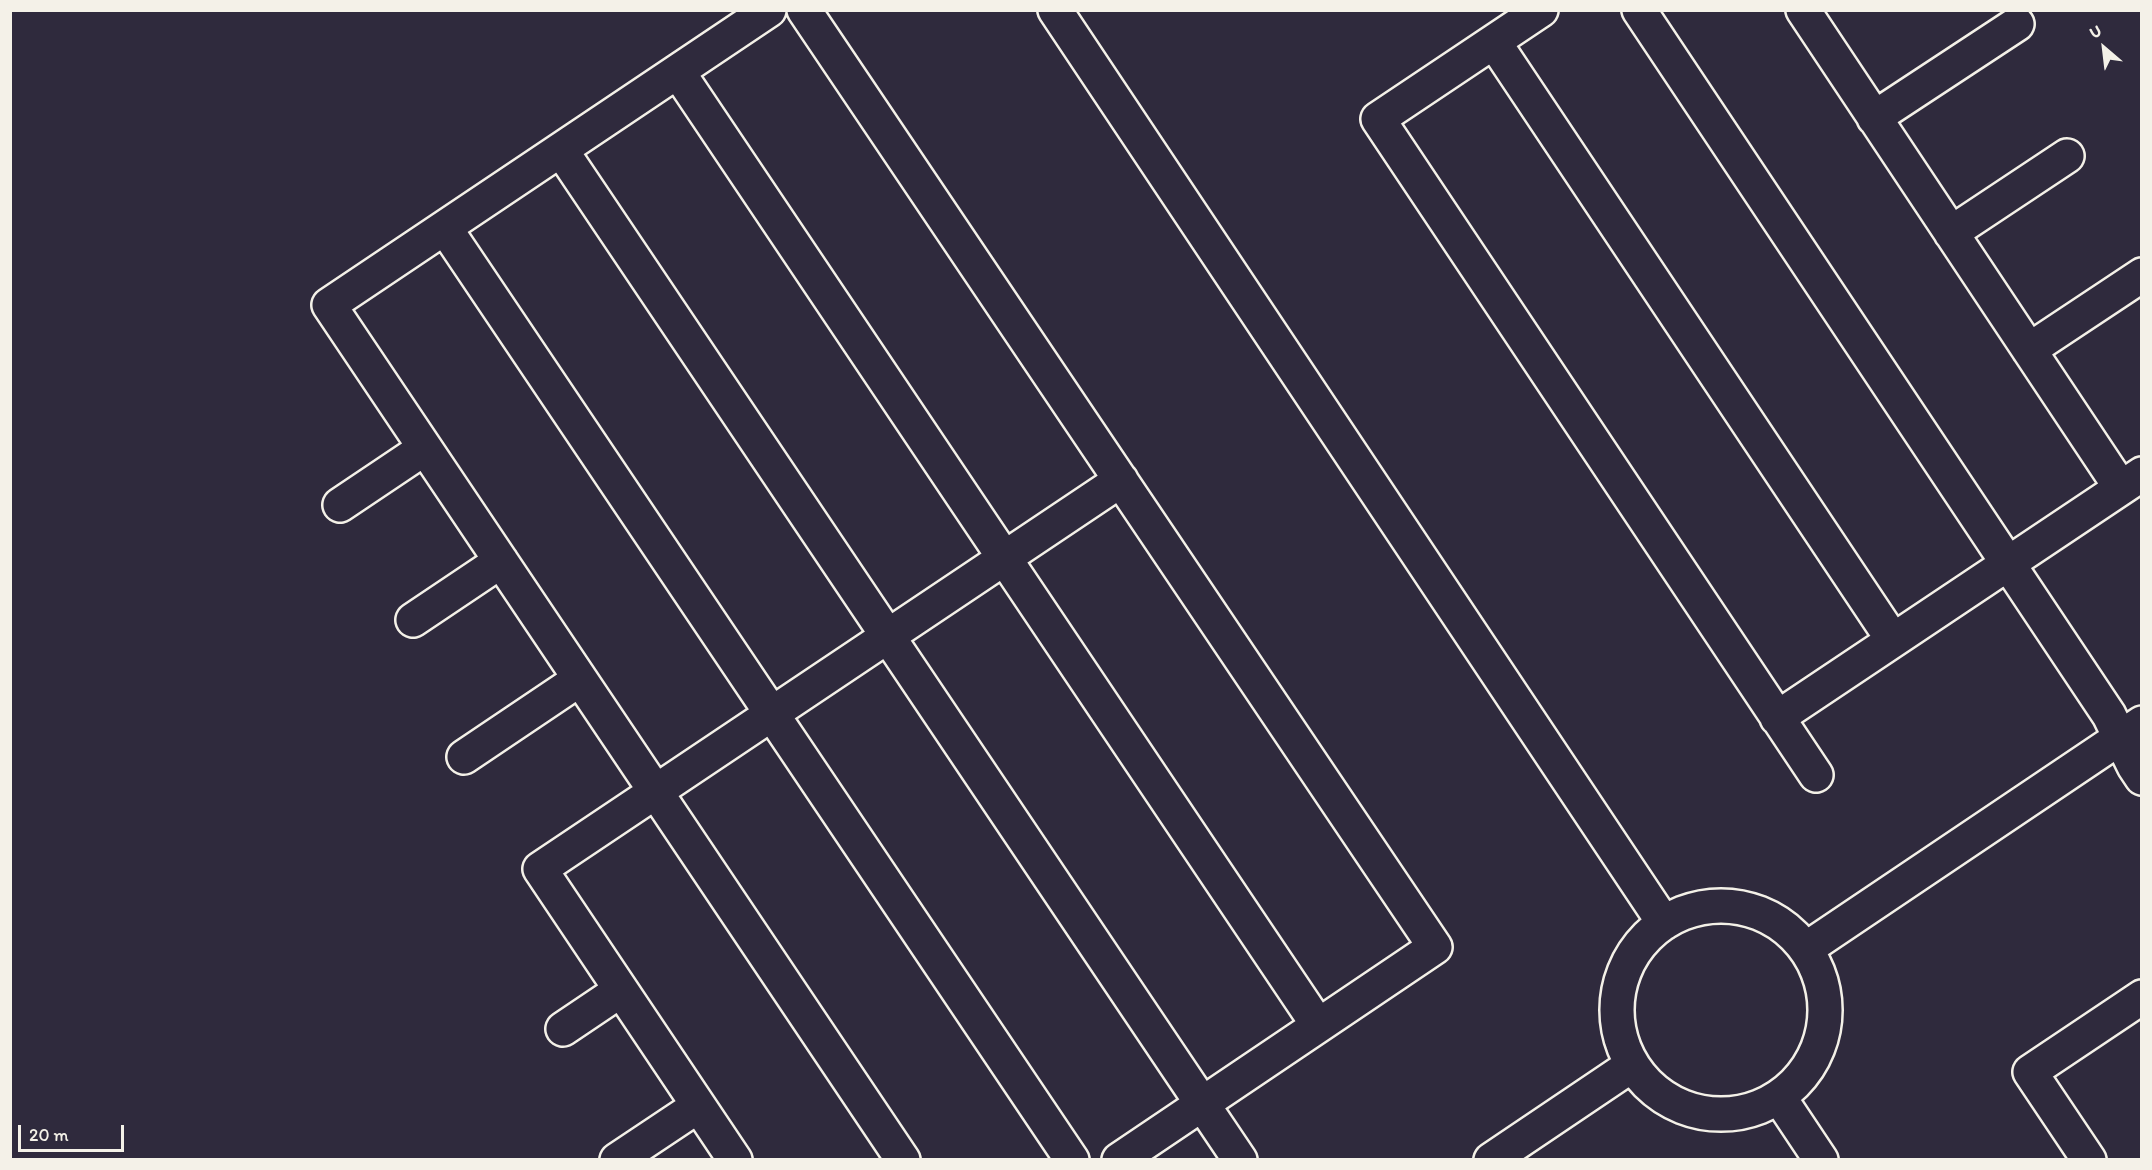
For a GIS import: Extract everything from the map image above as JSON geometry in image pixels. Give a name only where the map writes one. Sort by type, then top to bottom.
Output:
[{"type":"street","points":[[769,10],[329,305],[903,1160]]},
{"type":"street","points":[[804,10],[1435,947],[1119,1160]]},
{"type":"street","points":[[1055,10],[1664,923]]},
{"type":"street","points":[[1541,10],[1378,119],[1816,775]]},
{"type":"street","points":[[1639,10],[2109,715],[2131,730],[2142,778]]},
{"type":"street","points":[[1777,718],[2131,481],[2029,350],[1803,10]]},
{"type":"street","points":[[1874,118],[2017,24]]},
{"type":"street","points":[[1494,42],[1893,640]]},
{"type":"street","points":[[678,72],[1318,1025]]},
{"type":"street","points":[[561,150],[1240,1160]]},
{"type":"street","points":[[1951,233],[2067,156]]},
{"type":"street","points":[[445,228],[1072,1160]]},
{"type":"street","points":[[2029,350],[2142,275]]},
{"type":"street","points":[[340,505],[425,448]]},
{"type":"street","points":[[735,1160],[540,869],[1121,480]]},
{"type":"street","points":[[413,621],[501,561]]},
{"type":"street","points":[[464,757],[580,679]]},
{"type":"street","points":[[1806,948],[2131,730]]},
{"type":"street","points":[[1729,906],[1751,910],[1772,918],[1791,932],[1806,948],[1822,982],[1826,1000],[1824,1028],[1816,1054],[1806,1071],[1779,1097],[1761,1107],[1740,1113],[1699,1112],[1660,1095],[1645,1082],[1632,1065],[1623,1047],[1618,1028],[1619,988],[1625,969],[1635,952],[1648,936],[1664,923],[1684,913],[1706,907],[1729,906]]},
{"type":"street","points":[[563,1029],[621,990]]},
{"type":"street","points":[[2089,1160],[2030,1072],[2142,997]]},
{"type":"street","points":[[1491,1160],[1632,1065]]},
{"type":"street","points":[[1779,1097],[1821,1160]]},
{"type":"street","points":[[617,1160],[698,1106]]}]
